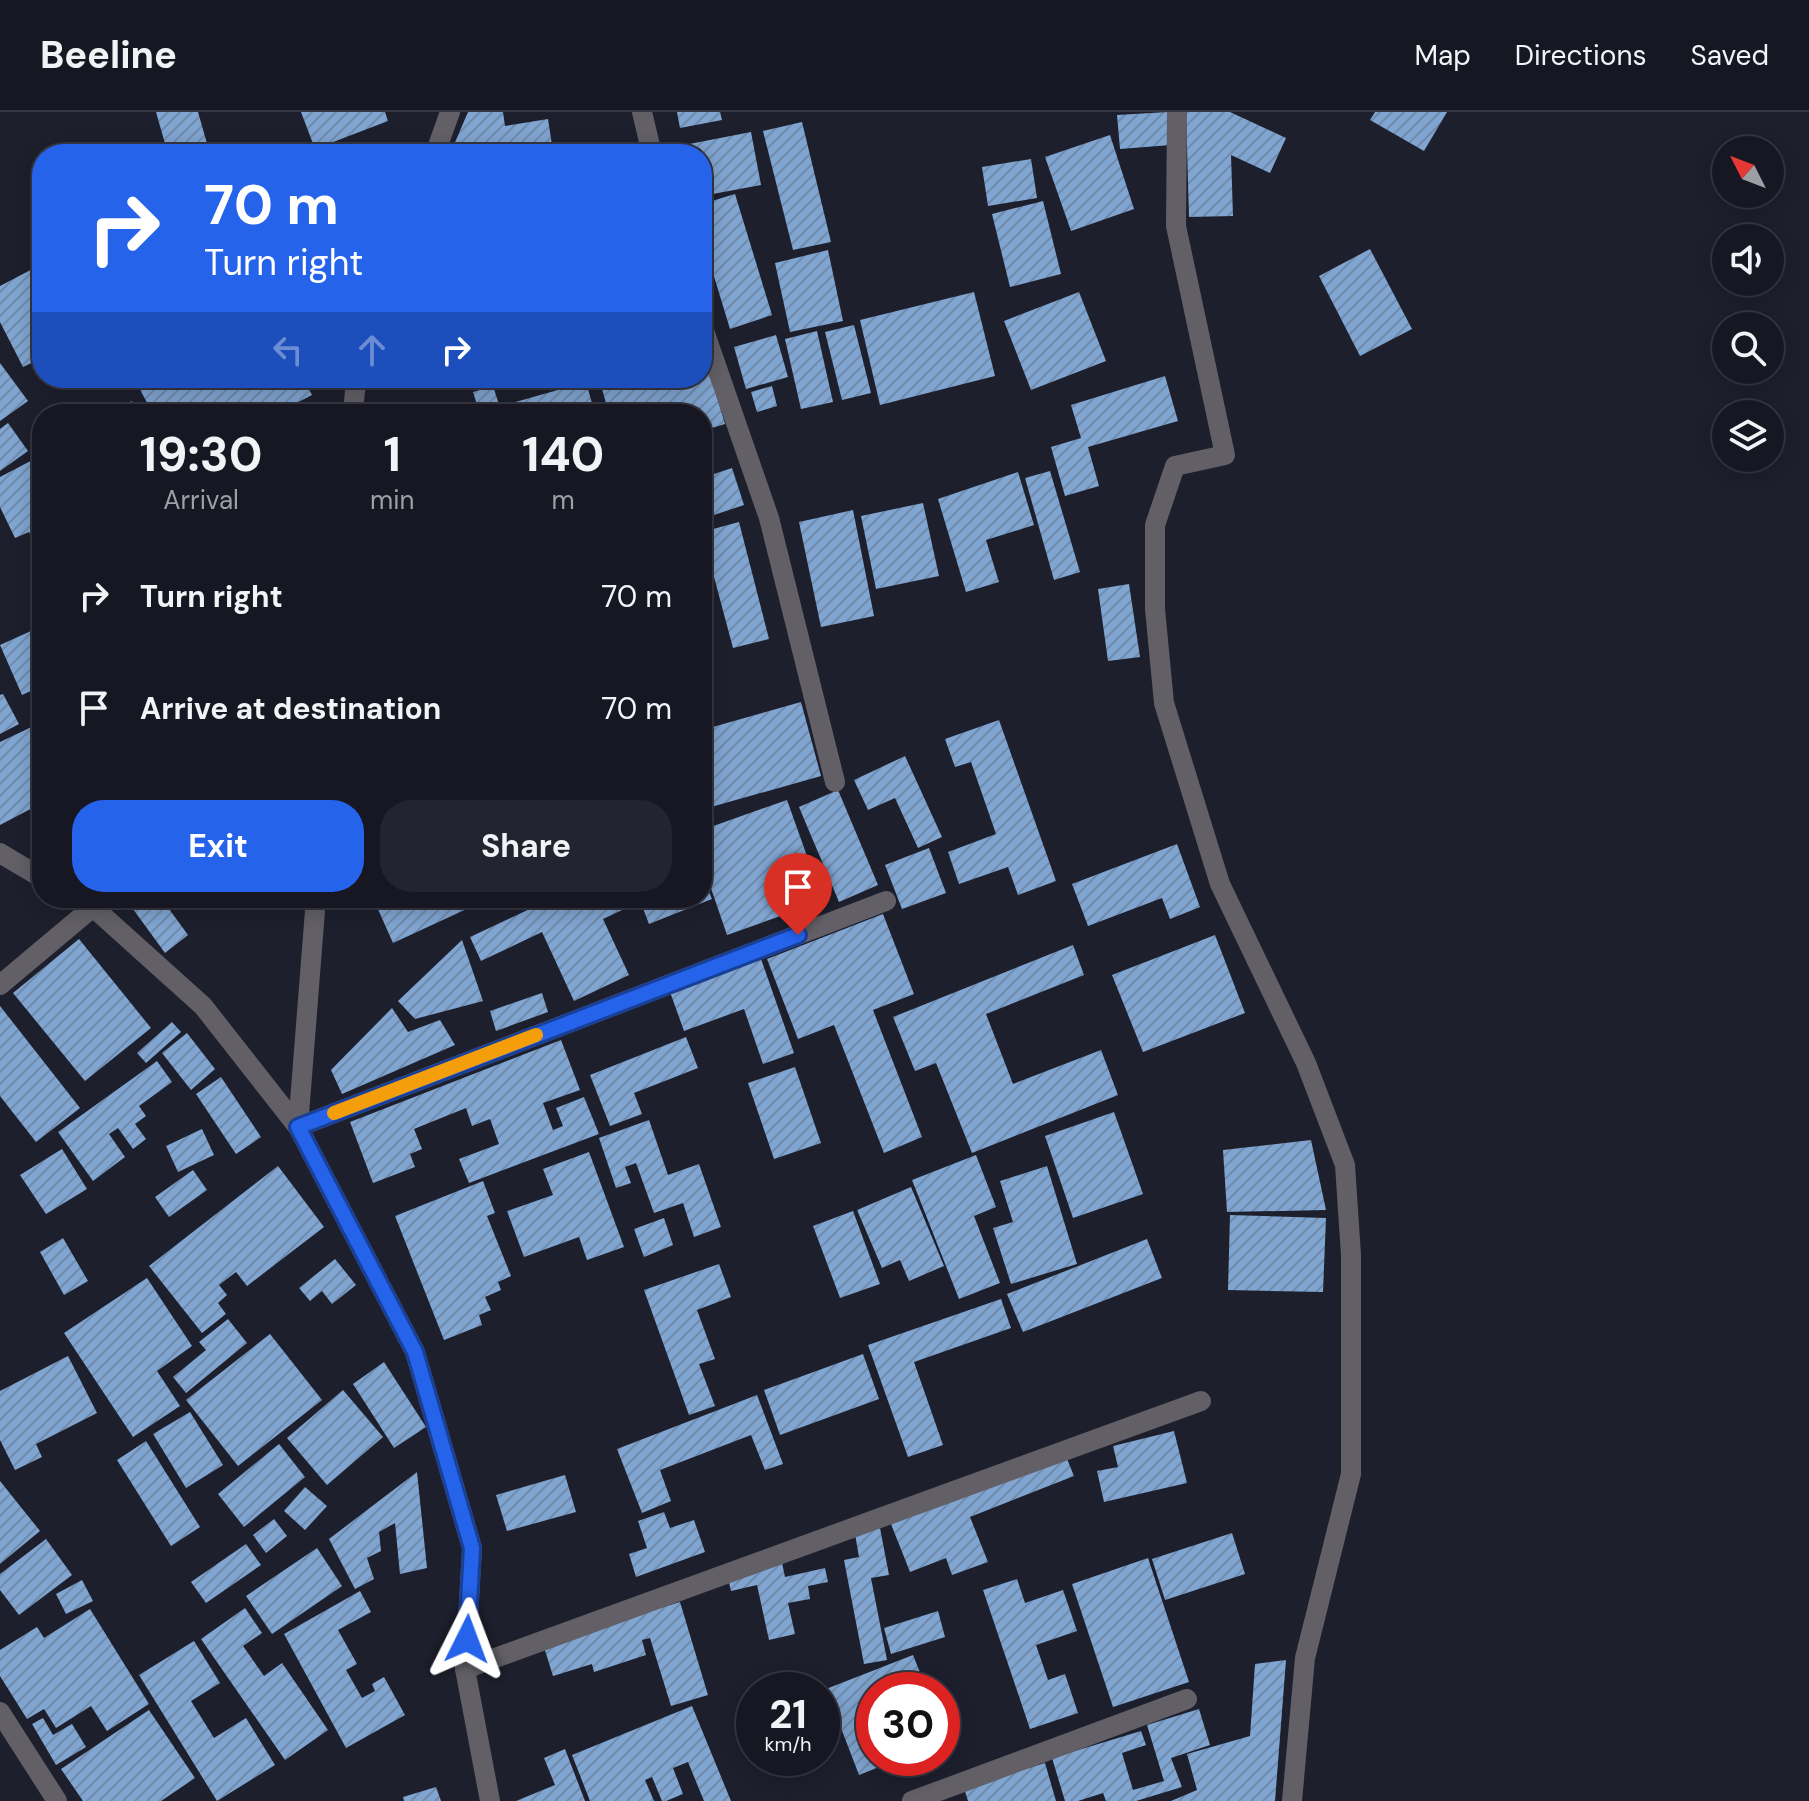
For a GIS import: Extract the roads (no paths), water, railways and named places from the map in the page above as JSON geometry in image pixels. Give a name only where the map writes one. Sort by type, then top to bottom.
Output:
[{"type":"street","points":[[439,144],[450,112]]},
{"type":"street","points":[[642,112],[650,144]]},
{"type":"street","points":[[1177,112],[1176,226],[1225,455],[1175,466],[1155,525],[1155,609],[1164,703],[1220,884],[1306,1063],[1345,1165],[1350,1240],[1351,1474],[1305,1658],[1292,1801]]},
{"type":"street","points":[[712,354],[769,518],[835,782]]},
{"type":"street","points":[[0,853],[32,872]]},
{"type":"street","points":[[298,1127],[886,901]]},
{"type":"street","points":[[0,985],[80,908]]},
{"type":"street","points":[[91,908],[203,1006],[298,1127],[415,1352],[472,1548],[465,1669],[490,1801]]},
{"type":"street","points":[[298,1127],[315,908]]},
{"type":"street","points":[[465,1669],[1201,1401]]},
{"type":"street","points":[[912,1801],[1187,1699]]},
{"type":"street","points":[[0,1712],[57,1801]]}]
